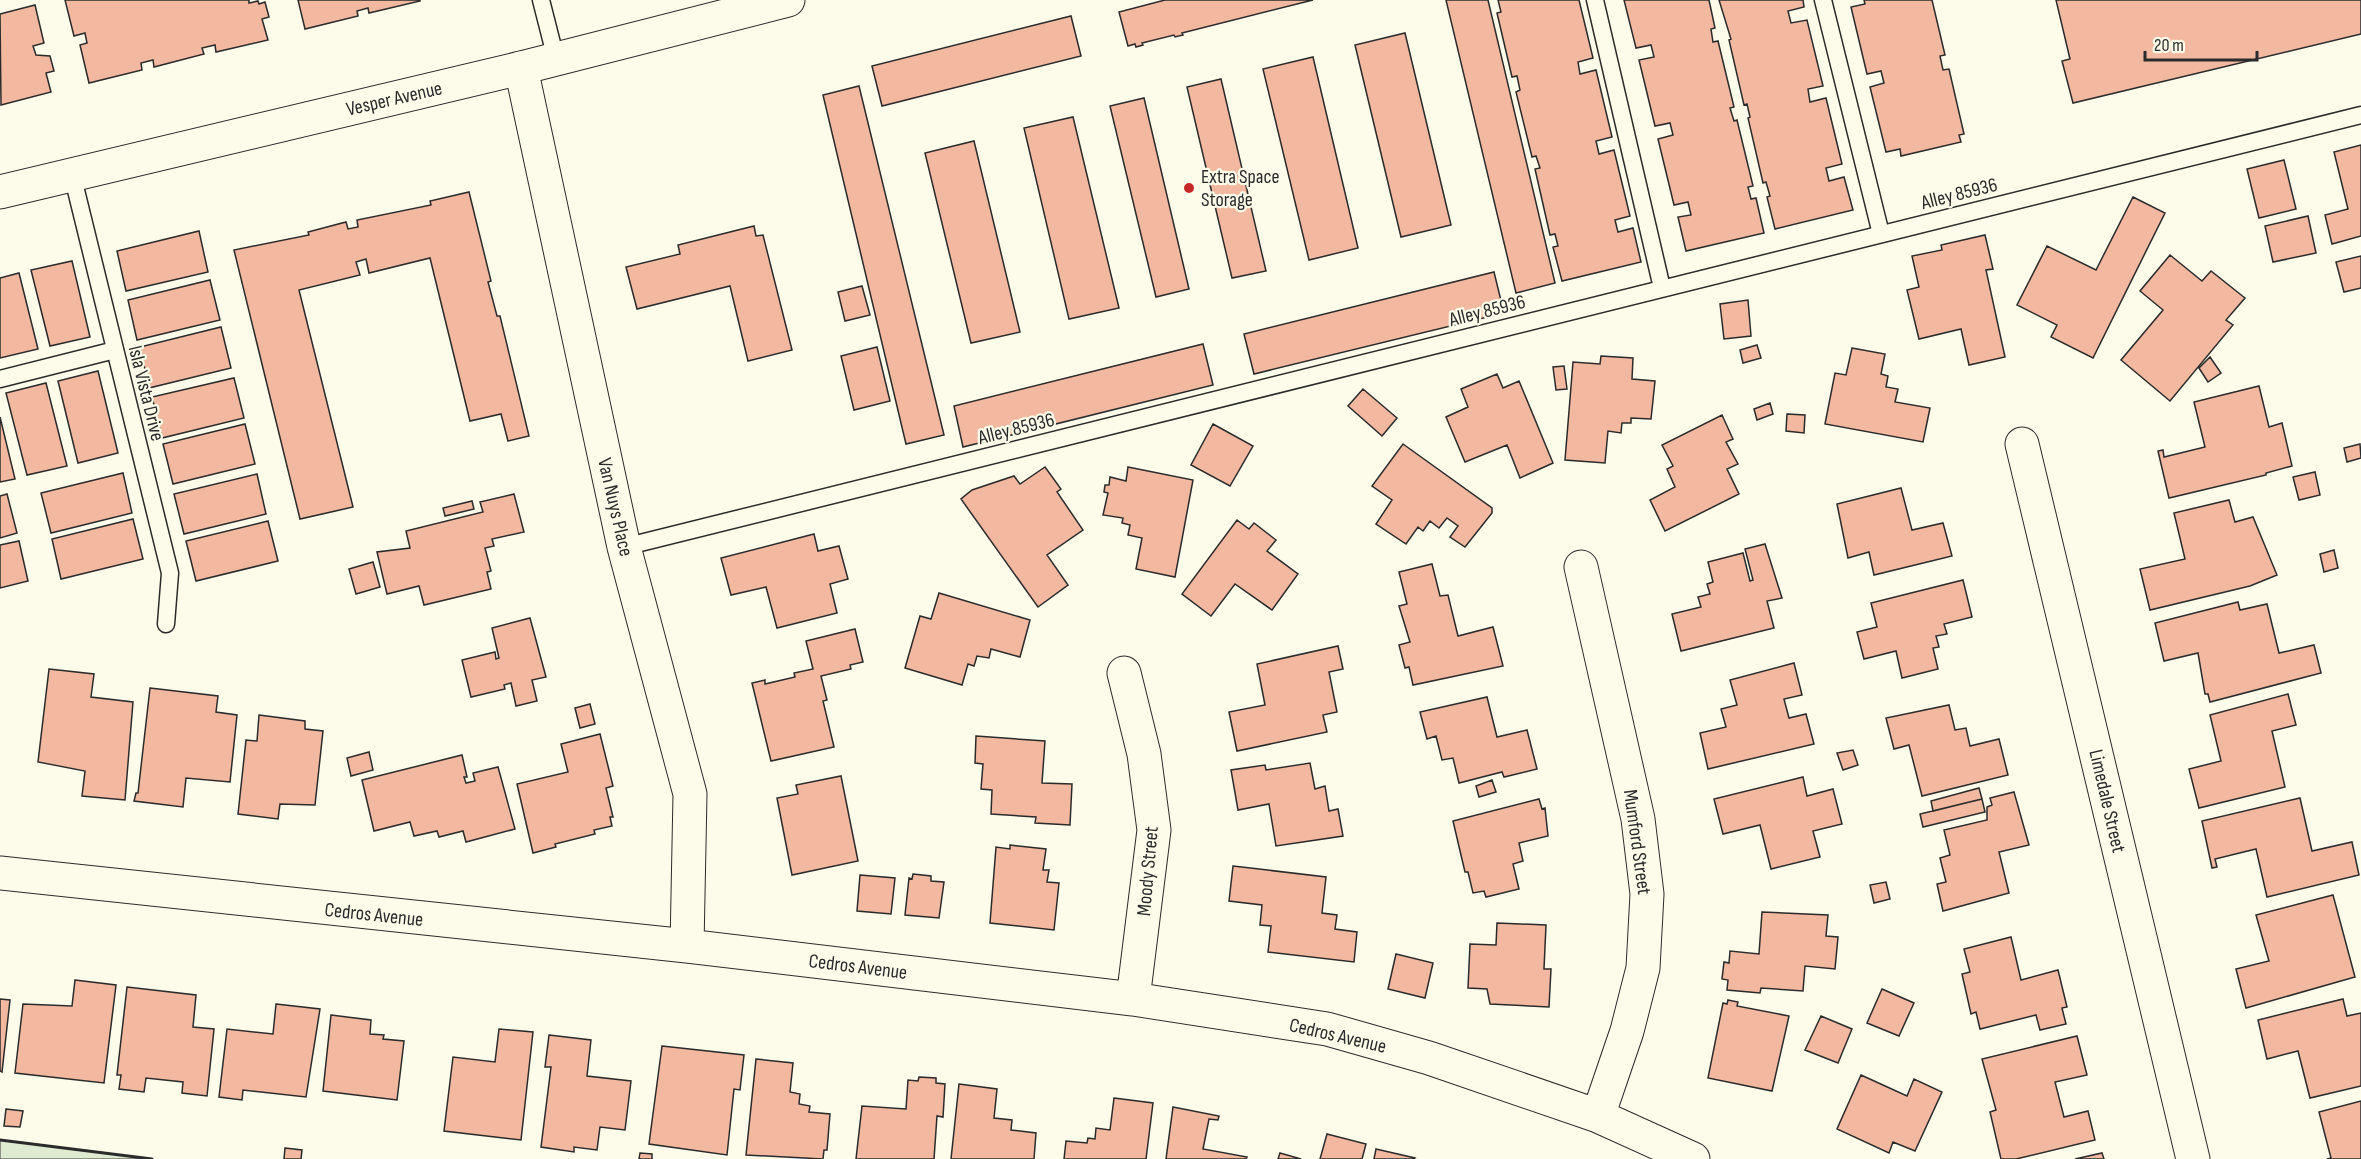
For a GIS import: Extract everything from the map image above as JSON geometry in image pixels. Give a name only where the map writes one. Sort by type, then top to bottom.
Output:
[{"type":"street","name":"Vesper Avenue","points":[[0,192],[521,68],[788,0]]},
{"type":"street","name":"Van Nuys Place","points":[[521,68],[624,547],[690,794],[687,946]]},
{"type":"street","name":"Limedale Street","points":[[2022,444],[2193,1159]]},
{"type":"street","name":"Mumford Street","points":[[1581,567],[1638,819],[1647,894],[1643,968],[1627,1031],[1598,1116]]},
{"type":"street","name":"Moody Street","points":[[1124,673],[1144,754],[1154,830],[1133,999]]},
{"type":"street","name":"Cedros Avenue","points":[[0,873],[687,946],[1133,999],[1326,1029],[1429,1058],[1598,1116],[1693,1159]]},
{"type":"lane","points":[[541,0],[556,59]]},
{"type":"lane","points":[[1595,0],[1662,288]]},
{"type":"lane","points":[[1823,0],[1881,234]]},
{"type":"lane","name":"Alley 85936","points":[[624,547],[2361,114]]},
{"type":"lane","name":"Isla Vista Drive","points":[[72,174],[170,573],[166,624]]},
{"type":"lane","points":[[0,379],[115,350]]},
{"type":"green space","points":[[0,1140],[152,1159],[0,1159]]},
{"type":"building","points":[[65,0],[249,0],[249,3],[258,1],[259,4],[265,2],[269,17],[262,19],[268,40],[216,52],[215,45],[202,48],[204,54],[154,67],[153,60],[141,63],[142,70],[89,83],[80,45],[87,43],[85,33],[74,36]]},
{"type":"building","points":[[298,0],[420,1],[369,13],[368,8],[357,11],[358,16],[305,29]]},
{"type":"building","points":[[1165,0],[1313,0],[1182,33],[1183,35],[1142,43],[1143,45],[1136,47],[1135,44],[1128,46],[1119,12]]},
{"type":"building","points":[[1446,0],[1488,0],[1555,283],[1516,293]]},
{"type":"building","points":[[1498,0],[1579,0],[1593,58],[1578,62],[1580,74],[1596,70],[1612,137],[1596,141],[1599,154],[1614,150],[1630,216],[1615,220],[1618,232],[1633,228],[1641,262],[1562,281],[1553,247],[1558,246],[1555,234],[1550,235],[1535,169],[1540,168],[1536,156],[1532,157],[1516,92],[1520,90],[1517,76],[1512,77],[1497,13],[1501,12]]},
{"type":"building","points":[[1624,0],[1709,0],[1715,28],[1711,29],[1713,42],[1718,41],[1734,107],[1730,108],[1734,121],[1737,120],[1753,186],[1748,187],[1751,199],[1756,198],[1764,233],[1686,251],[1678,217],[1691,215],[1688,202],[1674,205],[1658,139],[1673,135],[1670,123],[1655,126],[1639,60],[1654,57],[1651,45],[1636,48]]},
{"type":"building","points":[[1719,0],[1803,0],[1804,7],[1788,11],[1791,23],[1807,20],[1823,86],[1808,89],[1810,102],[1826,98],[1842,164],[1826,168],[1829,181],[1844,177],[1853,210],[1775,229],[1767,197],[1770,196],[1766,182],[1763,183],[1747,104],[1744,105],[1729,40],[1731,39]]},
{"type":"building","points":[[1864,0],[1932,0],[1945,55],[1940,56],[1943,70],[1949,69],[1964,134],[1959,135],[1961,142],[1901,156],[1900,149],[1886,152],[1870,87],[1884,83],[1881,71],[1867,74],[1851,7],[1865,4]]},
{"type":"building","points":[[2056,0],[2361,0],[2361,34],[2073,103],[2062,61],[2070,59]]},
{"type":"building","points":[[35,5],[44,43],[33,46],[36,55],[50,56],[54,71],[46,73],[51,92],[1,105],[0,14]]},
{"type":"building","points":[[1071,16],[1081,56],[882,106],[872,66]]},
{"type":"building","points":[[1405,33],[1451,225],[1401,237],[1355,45]]},
{"type":"building","points":[[1313,57],[1358,248],[1309,260],[1263,69]]},
{"type":"building","points":[[1221,79],[1266,271],[1232,278],[1187,87]]},
{"type":"building","points":[[859,86],[944,435],[906,444],[823,95]]},
{"type":"building","points":[[1144,98],[1189,289],[1156,297],[1110,106]]},
{"type":"building","points":[[1073,117],[1119,308],[1069,319],[1024,128]]},
{"type":"building","points":[[974,141],[1020,332],[971,343],[925,153]]},
{"type":"building","points":[[2361,145],[2361,236],[2332,244],[2325,215],[2348,209],[2334,152]]},
{"type":"building","points":[[2284,160],[2296,209],[2259,218],[2247,169]]},
{"type":"building","points":[[469,192],[491,281],[488,282],[497,316],[500,316],[529,436],[508,441],[501,414],[470,421],[430,258],[369,273],[366,259],[356,262],[360,275],[299,290],[353,507],[300,519],[234,250],[309,235],[308,232],[346,222],[348,229],[358,227],[357,220],[431,205],[430,201]]},
{"type":"building","points":[[2133,197],[2165,213],[2093,358],[2051,337],[2057,325],[2017,305],[2047,246],[2096,270]]},
{"type":"building","points":[[2308,216],[2316,253],[2273,262],[2265,226]]},
{"type":"building","points":[[754,226],[756,236],[763,235],[792,350],[748,361],[730,286],[637,309],[626,267],[680,254],[678,245]]},
{"type":"building","points":[[199,231],[208,272],[126,291],[117,251]]},
{"type":"building","points":[[1985,235],[1993,269],[1986,270],[2005,357],[1969,365],[1961,329],[1919,339],[1907,290],[1919,287],[1912,256],[1942,250],[1941,245]]},
{"type":"building","points":[[2170,255],[2202,281],[2211,271],[2245,298],[2226,320],[2233,325],[2170,401],[2121,360],[2163,310],[2140,291]]},
{"type":"building","points":[[2361,256],[2361,288],[2344,292],[2336,262]]},
{"type":"building","points":[[72,261],[90,337],[50,346],[31,270]]},
{"type":"building","points":[[1494,272],[1504,313],[1254,374],[1244,334]]},
{"type":"building","points":[[19,273],[38,349],[0,358],[0,278]]},
{"type":"building","points":[[210,280],[220,320],[137,340],[128,300]]},
{"type":"building","points":[[862,286],[870,315],[845,321],[838,292]]},
{"type":"building","points":[[1748,300],[1751,336],[1724,339],[1720,304]]},
{"type":"building","points":[[221,327],[231,368],[149,388],[140,347]]},
{"type":"building","points":[[1203,344],[1213,385],[963,447],[954,406]]},
{"type":"building","points":[[1757,345],[1761,358],[1743,363],[1740,350]]},
{"type":"building","points":[[877,347],[890,401],[854,410],[841,356]]},
{"type":"building","points":[[1852,348],[1885,354],[1881,374],[1888,376],[1886,387],[1898,389],[1895,402],[1930,408],[1923,442],[1825,424],[1835,373],[1846,375]]},
{"type":"building","points":[[1601,356],[1633,358],[1632,379],[1655,381],[1651,419],[1631,418],[1631,423],[1622,423],[1621,433],[1608,431],[1605,463],[1565,460],[1573,362],[1600,364]]},
{"type":"building","points":[[2210,357],[2221,373],[2208,382],[2199,368]]},
{"type":"building","points":[[1564,366],[1567,389],[1556,390],[1553,367]]},
{"type":"building","points":[[98,371],[118,453],[78,463],[58,381]]},
{"type":"building","points":[[1497,374],[1503,388],[1519,381],[1553,463],[1520,478],[1507,445],[1465,462],[1446,417],[1468,407],[1461,389]]},
{"type":"building","points":[[234,378],[244,418],[162,438],[152,397]]},
{"type":"building","points":[[46,383],[67,466],[27,475],[6,393]]},
{"type":"building","points":[[2259,386],[2269,427],[2282,423],[2292,466],[2266,473],[2266,475],[2169,498],[2158,451],[2163,450],[2164,457],[2205,447],[2194,402]]},
{"type":"building","points":[[1363,389],[1397,418],[1382,436],[1348,406]]},
{"type":"building","points":[[1770,403],[1773,414],[1757,420],[1754,409]]},
{"type":"building","points":[[1787,414],[1805,415],[1804,433],[1786,431]]},
{"type":"building","points":[[1722,415],[1733,439],[1726,442],[1738,464],[1727,469],[1739,494],[1665,531],[1650,500],[1675,487],[1667,469],[1673,466],[1662,445]]},
{"type":"building","points":[[0,417],[15,479],[0,482]]},
{"type":"building","points":[[245,424],[255,464],[173,484],[163,444]]},
{"type":"building","points":[[1213,424],[1253,446],[1230,486],[1191,465]]},
{"type":"building","points":[[1403,444],[1492,508],[1492,513],[1465,547],[1450,537],[1458,526],[1447,518],[1439,528],[1430,521],[1423,531],[1418,527],[1406,544],[1376,524],[1392,500],[1372,486]]},
{"type":"building","points":[[2360,444],[2361,458],[2347,462],[2344,448]]},
{"type":"building","points":[[1045,467],[1061,489],[1057,492],[1083,530],[1047,555],[1068,585],[1038,607],[961,499],[972,490],[1014,476],[1020,484]]},
{"type":"building","points":[[1128,467],[1193,480],[1175,577],[1136,569],[1142,538],[1128,535],[1130,525],[1122,523],[1123,518],[1103,515],[1108,493],[1104,492],[1105,485],[1109,485],[1110,477],[1126,481]]},
{"type":"building","points":[[2315,472],[2320,495],[2299,500],[2293,477]]},
{"type":"building","points":[[123,473],[132,513],[51,533],[41,493]]},
{"type":"building","points":[[257,474],[266,514],[184,534],[174,494]]},
{"type":"building","points":[[1901,488],[1912,530],[1943,523],[1952,556],[1874,575],[1869,552],[1848,558],[1837,504]]},
{"type":"building","points":[[7,494],[17,533],[0,538],[0,496]]},
{"type":"building","points":[[514,494],[524,532],[492,539],[494,546],[485,548],[491,571],[487,572],[491,589],[424,605],[419,586],[387,594],[377,552],[410,548],[406,531],[483,512],[480,502]]},
{"type":"building","points":[[2229,500],[2235,522],[2253,517],[2277,575],[2250,586],[2150,610],[2140,569],[2185,559],[2174,513]]},
{"type":"building","points":[[472,501],[474,509],[445,516],[443,508]]},
{"type":"building","points":[[133,519],[143,559],[61,579],[52,539]]},
{"type":"building","points":[[1237,520],[1249,529],[1254,523],[1276,540],[1267,551],[1298,574],[1272,610],[1235,584],[1211,616],[1182,594]]},
{"type":"building","points":[[268,521],[278,561],[196,581],[186,541]]},
{"type":"building","points":[[814,534],[818,551],[839,546],[848,579],[830,584],[837,613],[777,628],[766,587],[731,595],[721,558]]},
{"type":"building","points":[[19,541],[28,581],[0,588],[0,545]]},
{"type":"building","points":[[1765,544],[1782,598],[1767,601],[1774,628],[1681,651],[1672,614],[1701,607],[1698,597],[1710,594],[1707,584],[1713,582],[1708,562],[1743,553],[1750,581],[1753,580],[1745,549]]},
{"type":"building","points":[[2334,550],[2338,568],[2324,572],[2320,554]]},
{"type":"building","points":[[373,562],[380,587],[356,594],[349,569]]},
{"type":"building","points":[[1432,564],[1440,596],[1448,595],[1458,636],[1493,627],[1503,666],[1413,685],[1409,667],[1405,668],[1399,645],[1410,642],[1399,606],[1407,604],[1399,572]]},
{"type":"building","points":[[1963,580],[1972,617],[1944,624],[1947,634],[1936,636],[1939,647],[1933,648],[1938,669],[1902,678],[1896,651],[1864,659],[1857,632],[1877,627],[1871,603]]},
{"type":"building","points":[[939,593],[1030,620],[1020,657],[991,649],[989,658],[977,656],[974,666],[968,664],[962,685],[905,668],[920,616],[931,619]]},
{"type":"building","points":[[2238,602],[2240,610],[2267,604],[2279,653],[2314,645],[2321,673],[2210,702],[2208,694],[2205,694],[2198,653],[2164,661],[2155,623]]},
{"type":"building","points":[[530,618],[546,677],[532,680],[537,701],[516,706],[511,683],[504,685],[505,689],[471,697],[462,660],[495,652],[496,659],[499,658],[492,628]]},
{"type":"building","points":[[855,629],[863,662],[850,665],[851,669],[821,676],[827,700],[823,701],[834,747],[771,761],[752,683],[765,680],[765,684],[795,677],[794,673],[813,669],[806,641]]},
{"type":"building","points":[[1338,646],[1343,669],[1329,672],[1337,712],[1323,715],[1327,732],[1237,751],[1229,712],[1265,705],[1257,664]]},
{"type":"building","points":[[1794,663],[1802,695],[1784,699],[1789,718],[1806,714],[1814,744],[1708,769],[1700,733],[1726,727],[1721,709],[1737,705],[1730,680]]},
{"type":"building","points":[[49,669],[94,674],[91,697],[133,702],[125,800],[82,796],[85,771],[38,762]]},
{"type":"building","points":[[150,688],[218,696],[216,712],[237,715],[230,782],[186,778],[183,807],[134,801],[138,793]]},
{"type":"building","points":[[2288,694],[2296,725],[2272,731],[2285,787],[2199,808],[2189,769],[2221,761],[2210,715]]},
{"type":"building","points":[[1487,697],[1497,737],[1527,730],[1537,769],[1504,777],[1502,772],[1459,783],[1453,758],[1442,760],[1436,736],[1427,739],[1420,712]]},
{"type":"building","points":[[590,704],[595,724],[580,728],[575,708]]},
{"type":"building","points":[[1949,705],[1955,730],[1966,728],[1970,746],[1999,739],[2008,775],[1922,796],[1909,745],[1894,749],[1886,718]]},
{"type":"building","points":[[259,715],[305,721],[305,729],[323,731],[315,805],[280,804],[278,819],[238,814],[246,740],[257,741]]},
{"type":"building","points":[[600,734],[613,786],[606,788],[613,817],[610,817],[612,826],[594,830],[595,834],[555,844],[556,847],[533,853],[517,784],[568,772],[561,744]]},
{"type":"building","points":[[976,736],[1045,741],[1042,783],[1072,784],[1070,825],[1035,823],[1036,817],[991,814],[992,790],[981,789],[983,764],[975,763]]},
{"type":"building","points":[[1853,750],[1858,765],[1843,770],[1837,753]]},
{"type":"building","points":[[369,752],[373,770],[351,776],[347,758]]},
{"type":"building","points":[[462,755],[467,777],[464,777],[466,783],[475,781],[473,773],[498,767],[515,829],[466,842],[463,831],[439,837],[437,831],[414,836],[410,822],[374,831],[362,780]]},
{"type":"building","points":[[1310,763],[1315,789],[1325,786],[1329,811],[1338,809],[1343,836],[1276,846],[1269,804],[1238,810],[1231,770],[1265,765],[1266,770]]},
{"type":"building","points":[[841,776],[858,861],[792,875],[777,798],[798,794],[796,785]]},
{"type":"building","points":[[1803,777],[1807,796],[1833,789],[1842,824],[1813,831],[1820,857],[1771,869],[1760,825],[1723,834],[1714,799]]},
{"type":"building","points":[[1492,780],[1496,792],[1479,797],[1476,786]]},
{"type":"building","points":[[1979,788],[1982,799],[1933,811],[1931,801]]},
{"type":"building","points":[[2014,792],[2029,845],[1999,852],[2009,893],[1943,911],[1937,884],[1946,882],[1940,858],[1950,855],[1944,830],[1987,820],[1987,807],[1992,805],[1990,798]]},
{"type":"building","points":[[2300,798],[2312,851],[2352,842],[2359,875],[2267,897],[2256,849],[2215,859],[2217,867],[2212,868],[2202,821]]},
{"type":"building","points":[[1539,799],[1542,809],[1545,808],[1548,836],[1519,843],[1523,861],[1513,864],[1519,889],[1486,897],[1484,891],[1473,893],[1468,872],[1465,872],[1453,821]]},
{"type":"building","points":[[1982,799],[1985,812],[1923,827],[1920,814]]},
{"type":"building","points":[[1010,845],[1046,849],[1043,870],[1049,870],[1047,882],[1059,883],[1054,930],[990,923],[996,847],[1010,849]]},
{"type":"building","points":[[1233,866],[1326,877],[1322,913],[1337,915],[1335,929],[1357,932],[1354,962],[1268,952],[1271,926],[1260,925],[1262,905],[1229,901]]},
{"type":"building","points":[[913,874],[931,876],[931,881],[944,882],[939,918],[905,915],[909,878],[912,879]]},
{"type":"building","points":[[860,875],[895,878],[891,914],[857,911]]},
{"type":"building","points":[[1886,882],[1890,899],[1874,903],[1870,885]]},
{"type":"building","points":[[2333,895],[2355,977],[2246,1008],[2236,969],[2269,961],[2256,915]]},
{"type":"building","points":[[1762,912],[1828,915],[1826,936],[1838,937],[1835,969],[1805,966],[1803,991],[1761,988],[1760,993],[1727,990],[1728,980],[1722,979],[1724,962],[1729,963],[1730,951],[1759,954]]},
{"type":"building","points":[[1497,923],[1546,925],[1544,969],[1551,969],[1549,1007],[1490,1004],[1487,989],[1468,988],[1470,944],[1496,945]]},
{"type":"building","points":[[2011,937],[2021,980],[2058,970],[2067,1007],[2062,1008],[2066,1024],[2040,1030],[2036,1015],[1980,1029],[1976,1012],[1971,1014],[1962,974],[1970,972],[1964,949]]},
{"type":"building","points":[[1396,954],[1433,963],[1425,998],[1388,989]]},
{"type":"building","points":[[75,980],[116,985],[104,1083],[15,1073],[23,1004],[72,1006]]},
{"type":"building","points":[[127,987],[196,995],[193,1027],[214,1029],[207,1096],[182,1093],[183,1082],[146,1078],[144,1092],[119,1089],[121,1075],[117,1075]]},
{"type":"building","points":[[1882,989],[1914,1003],[1899,1036],[1867,1023]]},
{"type":"building","points":[[0,999],[10,1000],[2,1072],[0,1071]]},
{"type":"building","points":[[2343,999],[2347,1016],[2361,1013],[2361,1086],[2310,1098],[2298,1051],[2267,1059],[2258,1020]]},
{"type":"building","points":[[1728,1000],[1738,1002],[1737,1006],[1789,1016],[1772,1091],[1708,1078],[1723,1003],[1727,1004]]},
{"type":"building","points":[[276,1004],[320,1009],[306,1097],[243,1090],[242,1100],[219,1097],[227,1029],[273,1034]]},
{"type":"building","points":[[331,1015],[371,1020],[370,1034],[384,1035],[383,1039],[404,1041],[397,1100],[323,1091]]},
{"type":"building","points":[[1821,1016],[1852,1029],[1838,1063],[1805,1050]]},
{"type":"building","points":[[499,1029],[533,1032],[521,1140],[444,1131],[453,1057],[495,1062]]},
{"type":"building","points":[[549,1035],[591,1040],[587,1076],[631,1081],[625,1130],[600,1127],[597,1150],[574,1147],[574,1152],[541,1147],[551,1067],[545,1067]]},
{"type":"building","points":[[2077,1036],[2087,1075],[2055,1082],[2064,1117],[2088,1111],[2095,1140],[2016,1159],[2001,1159],[1990,1112],[1996,1110],[1982,1059]]},
{"type":"building","points":[[662,1046],[744,1055],[740,1090],[734,1089],[727,1155],[649,1144]]},
{"type":"building","points":[[756,1059],[793,1063],[790,1092],[800,1094],[799,1104],[810,1106],[809,1112],[830,1114],[827,1150],[824,1150],[823,1159],[746,1155]]},
{"type":"building","points":[[1861,1075],[1907,1096],[1914,1079],[1942,1092],[1915,1151],[1893,1142],[1889,1153],[1837,1129]]},
{"type":"building","points":[[919,1077],[936,1078],[936,1083],[945,1084],[943,1117],[937,1116],[934,1159],[856,1159],[862,1106],[906,1109],[908,1080],[918,1081]]},
{"type":"building","points":[[959,1084],[997,1089],[994,1118],[1012,1120],[1011,1130],[1036,1133],[1034,1159],[951,1159]]},
{"type":"building","points":[[1114,1098],[1153,1103],[1146,1159],[1064,1159],[1066,1141],[1087,1143],[1088,1138],[1095,1139],[1096,1128],[1110,1130]]},
{"type":"building","points":[[2361,1101],[2361,1159],[2327,1159],[2331,1158],[2319,1112]]},
{"type":"building","points":[[1173,1107],[1219,1116],[1218,1120],[1209,1119],[1203,1149],[1247,1157],[1246,1159],[1166,1159]]},
{"type":"building","points":[[6,1109],[23,1111],[20,1127],[4,1126]]},
{"type":"building","points":[[1327,1134],[1366,1144],[1362,1159],[1320,1159]]},
{"type":"building","points":[[285,1148],[302,1150],[301,1159],[284,1159]]},
{"type":"building","points":[[1376,1149],[1415,1158],[1374,1159]]},
{"type":"building","points":[[640,1153],[652,1154],[652,1159],[639,1159]]},
{"type":"building","points":[[1280,1153],[1301,1159],[1278,1159]]},
{"type":"building","points":[[2102,1153],[2104,1159],[2075,1159]]},
{"type":"wall","points":[[0,1140],[152,1159]]},
{"type":"place","name":"Extra Space Storage","points":[[1189,188]]}]
